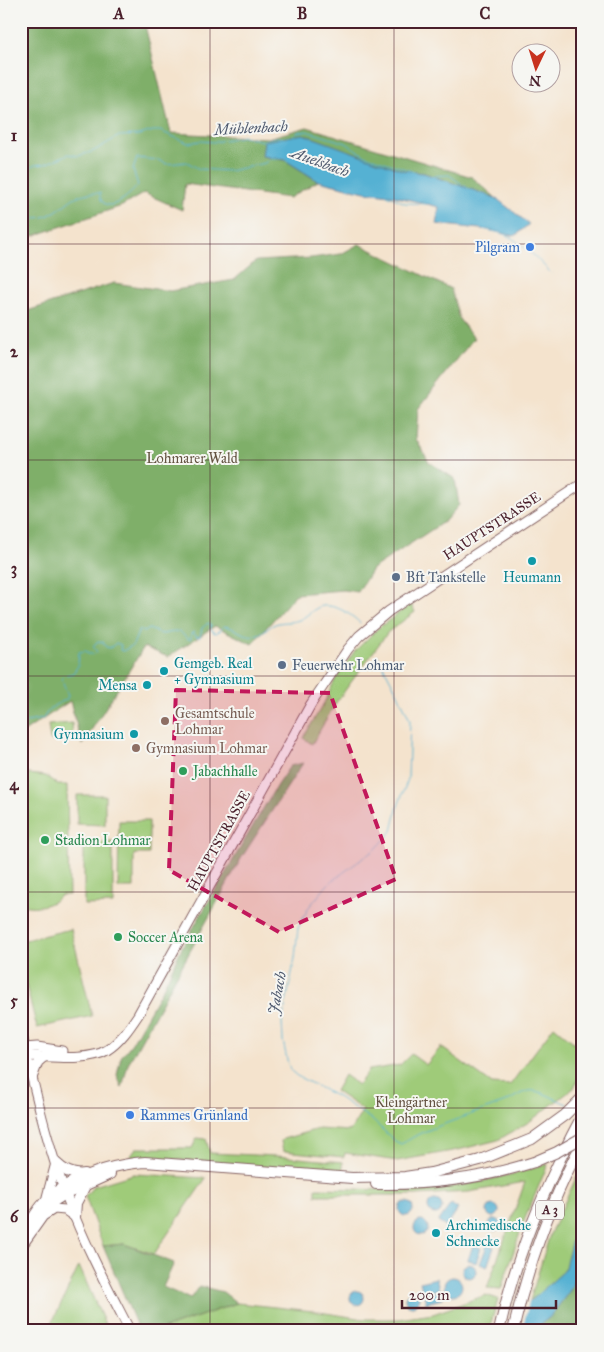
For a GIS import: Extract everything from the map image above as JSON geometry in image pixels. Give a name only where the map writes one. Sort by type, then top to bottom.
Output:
[{"type":"highway","points":[[352,1181],[422,1174],[480,1160],[532,1139],[565,1115],[583,1098]]},
{"type":"highway","name":"A 3","points":[[499,1331],[526,1238],[543,1194],[583,1114]]},
{"type":"highway","points":[[64,1190],[88,1179],[116,1171],[146,1168],[399,1184],[454,1181],[494,1174],[534,1162],[557,1152],[583,1137]]},
{"type":"highway","name":"A 3","points":[[513,1331],[525,1282],[539,1240],[554,1200],[583,1141]]},
{"type":"highway","points":[[56,1163],[62,1169],[88,1179]]},
{"type":"highway","points":[[75,1217],[76,1203],[88,1179]]},
{"type":"main road","name":"HAUPTSTRASSE","points":[[45,1056],[84,1056],[108,1050],[138,1015],[311,704],[359,636],[389,611],[583,483]]},
{"type":"main road","points":[[21,1032],[64,1190],[130,1331]]},
{"type":"main road","points":[[26,1052],[37,1047],[67,1052],[92,1049],[120,1037]]},
{"type":"main road","points":[[26,1052],[45,1056]]},
{"type":"main road","points":[[32,1078],[38,1062],[45,1056]]},
{"type":"main road","points":[[21,1237],[47,1197],[56,1163]]},
{"type":"main road","points":[[47,1197],[64,1190]]},
{"type":"main road","points":[[21,1243],[35,1221],[64,1190]]},
{"type":"main road","points":[[21,1247],[43,1216],[54,1209],[65,1210],[75,1217]]},
{"type":"highlighted area","points":[[176,690],[330,693],[396,879],[279,932],[169,870]]},
{"type":"green space","points":[[21,21],[144,21],[171,133],[268,138],[307,127],[472,177],[496,198],[424,173],[263,156],[285,160],[318,181],[289,198],[185,184],[182,210],[144,193],[122,206],[21,240]]},
{"type":"green space","name":"Lohmarer Wald","points":[[359,244],[451,289],[459,319],[474,338],[418,409],[416,439],[429,462],[455,479],[459,505],[445,521],[372,569],[358,592],[343,590],[296,594],[252,644],[215,626],[168,657],[144,647],[82,745],[70,701],[21,734],[21,313],[114,283],[170,291],[234,280],[256,261],[311,258],[341,254]]},
{"type":"green space","points":[[411,604],[415,612],[388,632],[335,704],[312,744],[303,738],[335,680],[354,652],[377,629]]},
{"type":"green space","points":[[72,723],[73,739],[50,740],[48,725]]},
{"type":"green space","points":[[303,763],[242,857],[128,1064],[122,1088],[117,1075],[121,1057],[132,1043],[164,986],[182,947],[277,785],[290,766]]},
{"type":"green space","name":"Stadion Lohmar","points":[[29,774],[46,776],[58,785],[67,785],[69,895],[61,895],[52,902],[37,906],[21,905],[21,776]]},
{"type":"green space","points":[[77,795],[105,795],[105,825],[77,824]]},
{"type":"green space","points":[[119,821],[149,821],[149,854],[134,854],[134,888],[118,888]]},
{"type":"green space","points":[[113,842],[113,904],[84,905],[84,843]]},
{"type":"green space","points":[[71,929],[92,1016],[37,1028],[21,966],[21,941]]},
{"type":"green space","name":"Kleingärtner Lohmar","points":[[554,1026],[583,1050],[583,1067],[574,1088],[529,1122],[498,1140],[458,1150],[397,1161],[345,1153],[344,1157],[283,1151],[281,1141],[283,1139],[318,1129],[350,1131],[363,1110],[335,1091],[344,1075],[358,1085],[369,1070],[400,1065],[411,1054],[426,1065],[441,1047],[492,1084],[510,1085]]},
{"type":"green space","points":[[197,1138],[206,1139],[210,1153],[277,1156],[343,1162],[343,1173],[130,1156],[136,1148],[192,1148]]},
{"type":"green space","points":[[583,1163],[583,1331],[522,1331],[550,1234]]},
{"type":"green space","points":[[548,1164],[524,1221],[501,1289],[487,1288],[525,1182],[469,1192],[416,1195],[316,1195],[316,1188],[416,1190],[450,1187]]},
{"type":"green space","points":[[134,1174],[206,1178],[154,1254],[124,1244],[103,1246],[85,1196],[94,1186]]},
{"type":"green space","points":[[124,1244],[174,1263],[163,1287],[190,1299],[199,1286],[223,1292],[237,1303],[158,1331],[139,1331],[103,1246]]},
{"type":"green space","points":[[583,1253],[583,1331],[532,1331],[550,1317],[571,1289]]},
{"type":"green space","points":[[79,1266],[108,1331],[48,1331]]},
{"type":"green space","points":[[486,1295],[498,1299],[489,1330],[487,1331],[158,1331],[237,1303],[313,1311],[364,1319],[399,1319],[433,1314]]},
{"type":"water","points":[[303,134],[402,170],[424,173],[496,198],[529,224],[515,236],[489,230],[436,224],[439,207],[318,181],[285,160],[262,156],[264,141]]},
{"type":"water","points":[[432,1200],[438,1200],[442,1207],[438,1214],[432,1214],[428,1210],[428,1204]]},
{"type":"water","points":[[403,1202],[409,1202],[413,1209],[409,1216],[403,1216],[399,1212],[399,1206]]},
{"type":"water","points":[[451,1204],[458,1209],[446,1227],[438,1222]]},
{"type":"water","points":[[491,1205],[495,1205],[499,1211],[495,1217],[491,1217],[487,1213],[487,1209]]},
{"type":"water","points":[[583,1206],[583,1253],[571,1289],[550,1317],[532,1331],[487,1331],[529,1302],[564,1271],[575,1228]]},
{"type":"water","points":[[493,1219],[497,1219],[501,1225],[497,1231],[493,1231],[489,1227],[489,1223]]},
{"type":"water","points":[[418,1221],[424,1221],[428,1228],[424,1235],[418,1235],[414,1231],[414,1225]]},
{"type":"water","points":[[473,1245],[481,1248],[476,1263],[468,1260]]},
{"type":"water","points":[[487,1245],[494,1247],[487,1267],[480,1264]]},
{"type":"water","points":[[469,1264],[474,1266],[476,1271],[474,1276],[469,1278],[464,1276],[462,1271],[464,1266]]},
{"type":"water","points":[[453,1277],[459,1280],[462,1286],[459,1292],[453,1295],[447,1292],[444,1286],[447,1280]]},
{"type":"water","points":[[436,1278],[439,1289],[423,1293],[420,1282]]},
{"type":"water","points":[[354,1291],[360,1291],[364,1298],[360,1305],[354,1305],[350,1301],[350,1295]]},
{"type":"water","points":[[440,1291],[442,1299],[426,1303],[424,1295]]},
{"type":"water","points":[[412,1292],[417,1294],[419,1299],[417,1304],[412,1306],[407,1304],[405,1299],[407,1294]]},
{"type":"pier","points":[[530,1298],[522,1331],[493,1331],[495,1323]]},
{"type":"waterway","name":"Mühlenbach","points":[[21,173],[35,165],[45,164],[69,154],[78,156],[94,151],[119,136],[139,135],[153,131],[160,131],[188,143],[200,141],[215,142],[244,136],[262,141],[275,137],[283,138]]},
{"type":"waterway","name":"Mühlenbach","points":[[293,136],[298,132],[306,131],[346,143],[364,155],[414,172]]},
{"type":"waterway","name":"Auelsbach","points":[[21,217],[36,218],[46,216],[82,194],[100,193],[101,199],[106,204],[116,203],[127,197],[138,185],[133,170],[137,158],[158,160],[167,164],[187,162],[199,169],[229,171],[265,163],[269,159],[278,159]]},
{"type":"waterway","name":"Mühlenbach","points":[[433,176],[449,175],[469,189]]},
{"type":"waterway","name":"Auelsbach","points":[[387,195],[405,203],[427,204]]},
{"type":"waterway","name":"Auelsbach","points":[[483,229],[512,238],[530,252],[551,273]]},
{"type":"waterway","name":"Jabach","points":[[21,723],[43,719],[53,707],[66,700],[68,696],[62,680],[63,676],[73,673],[78,666],[79,652],[86,651],[88,654],[97,652],[93,646],[98,641],[103,642],[106,647],[110,648],[116,643],[121,645],[120,650],[123,651],[133,645],[139,630],[145,632],[149,629],[162,634],[179,631],[188,639],[191,639],[193,632],[196,636],[200,637],[202,628],[208,623],[211,625],[210,628],[213,632],[216,633],[223,626],[247,635],[256,635],[276,624],[299,620],[316,608],[324,606],[336,607],[360,623]]},
{"type":"waterway","name":"Jabach","points":[[378,656],[410,720],[408,779],[398,806],[392,831],[377,848],[329,883],[309,907],[298,928],[295,958],[282,1022],[283,1041],[288,1064],[291,1071],[297,1076],[338,1097],[371,1119],[395,1141],[401,1144],[421,1133],[503,1103],[526,1091],[539,1092],[567,1104]]},
{"type":"waterway","points":[[575,1256],[583,1267]]},
{"type":"place","name":"Pilgram","points":[[530,247]]},
{"type":"place","name":"Heumann","points":[[532,561]]},
{"type":"place","name":"Bft Tankstelle","points":[[396,577]]},
{"type":"place","name":"Feuerwehr Lohmar","points":[[282,665]]},
{"type":"place","name":"Gemgeb. Real + Gymnasium","points":[[164,671]]},
{"type":"place","name":"Mensa","points":[[147,685]]},
{"type":"place","name":"Gesamtschule Lohmar","points":[[165,721]]},
{"type":"place","name":"Gymnasium","points":[[134,734]]},
{"type":"place","name":"Gymnasium Lohmar","points":[[136,748]]},
{"type":"place","name":"Jabachhalle","points":[[183,771]]},
{"type":"place","name":"Stadion Lohmar","points":[[45,840]]},
{"type":"place","name":"Soccer Arena","points":[[118,937]]},
{"type":"place","name":"Rammes Grünland","points":[[130,1115]]},
{"type":"place","name":"Archimedische Schnecke","points":[[436,1233]]}]
